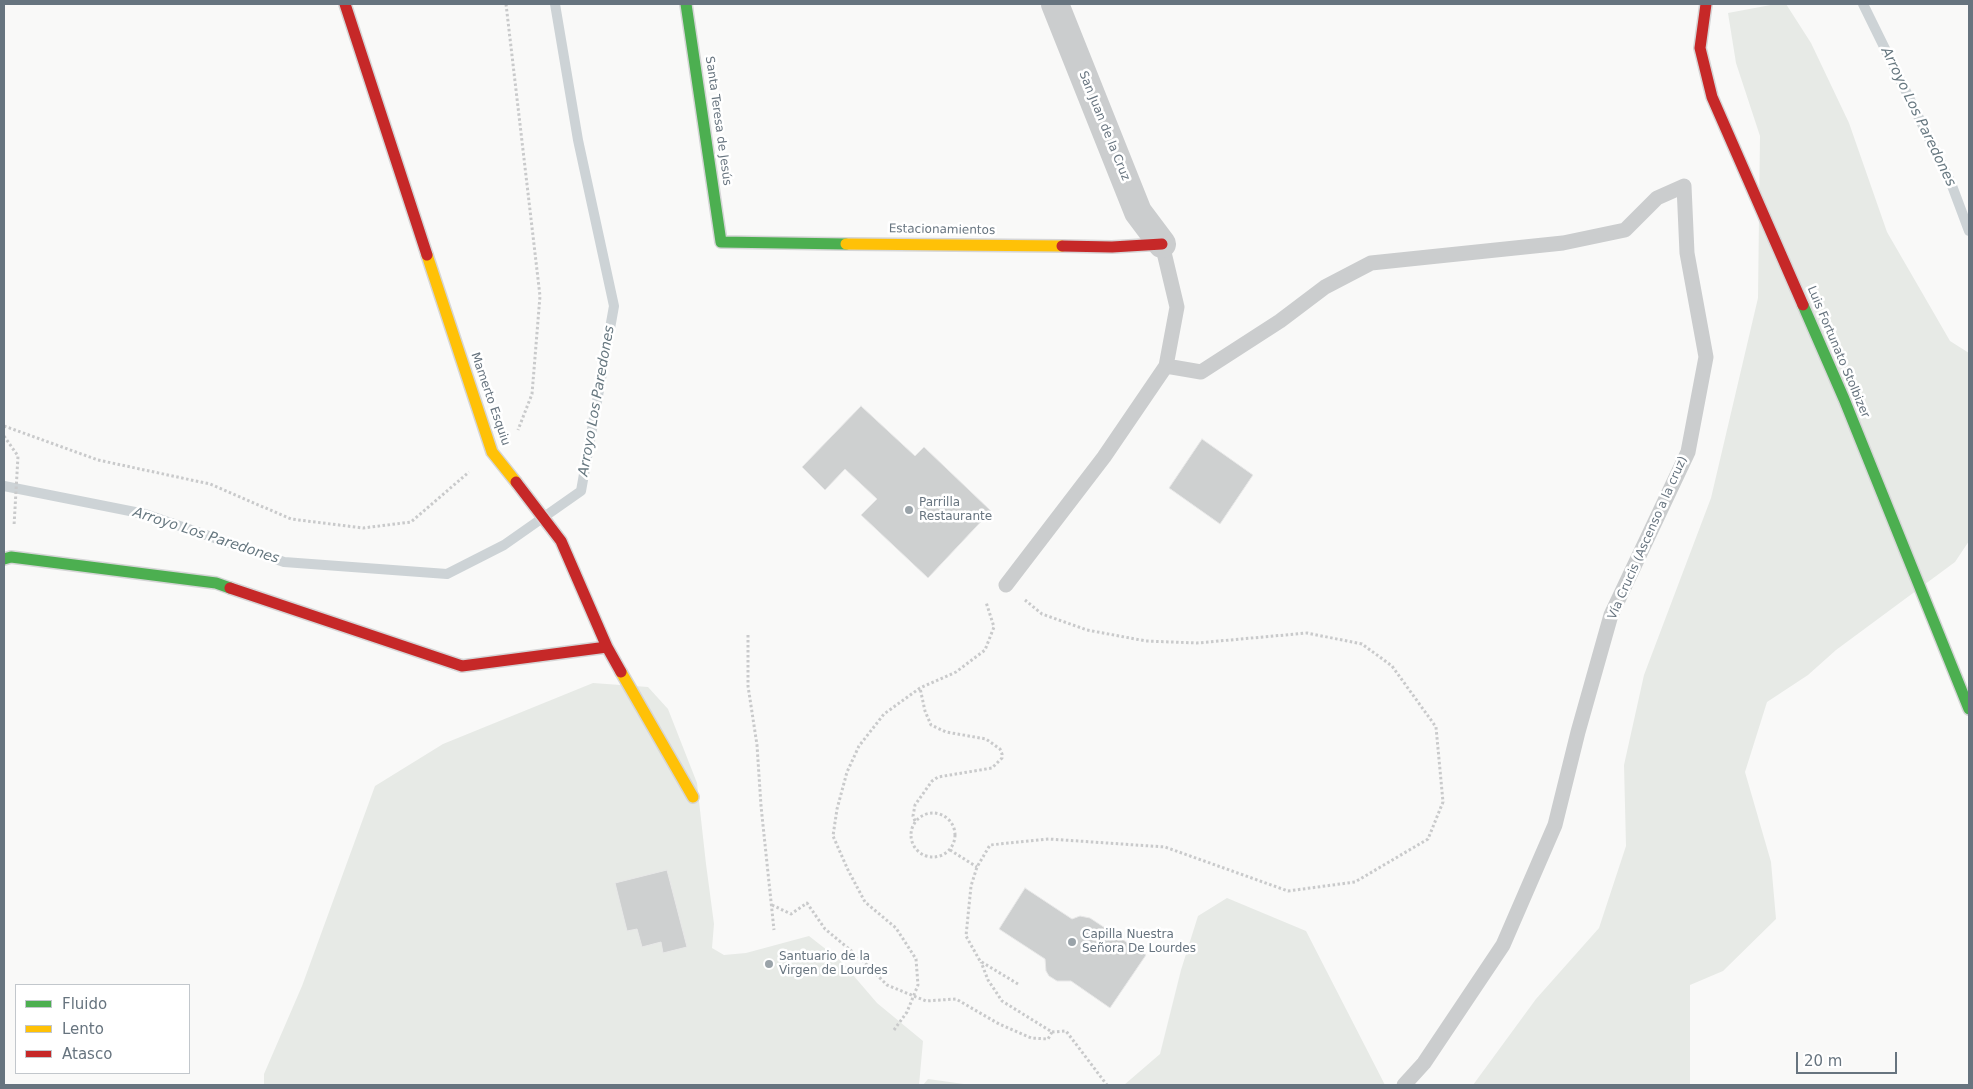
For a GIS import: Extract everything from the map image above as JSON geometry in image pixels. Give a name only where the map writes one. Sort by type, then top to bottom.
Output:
[{"type":"street","name":"Mamerto Esquiu","points":[[344,4],[492,452],[561,541],[607,647],[693,798]]},
{"type":"street","name":"Santa Teresa de Jesús","points":[[686,4],[721,242]]},
{"type":"street","name":"San Juan de la Cruz","points":[[1055,4],[1138,212],[1162,244]]},
{"type":"street","name":"Luis Fortunato Stolbizer","points":[[1706,4],[1700,48],[1712,97],[1844,399],[1969,709]]},
{"type":"street","name":"Estacionamientos","points":[[721,242],[1112,247],[1162,244]]},
{"type":"street","points":[[7,558],[216,583],[462,666],[607,647]]},
{"type":"lane","name":"Vía Crucis (Ascenso a la cruz)","points":[[1166,366],[1200,372],[1280,321],[1325,287],[1371,263],[1563,243],[1625,230],[1657,198],[1684,186],[1687,253],[1706,357],[1688,452],[1611,615],[1578,732],[1555,825],[1503,945],[1424,1063],[1404,1085]]},
{"type":"lane","points":[[1006,584],[1104,457],[1166,366],[1177,307],[1162,244]]},
{"type":"path","points":[[4,426],[98,460],[210,484],[291,519],[363,528],[411,522],[519,430],[532,394],[540,296],[506,4]]},
{"type":"path","points":[[4,436],[18,456],[7,558]]},
{"type":"path","points":[[1006,584],[1042,614],[1087,630],[1146,641],[1197,643],[1307,633],[1362,644],[1392,666],[1436,727],[1444,802],[1428,840],[1355,882],[1288,890],[1165,847],[1049,839],[990,845],[977,867],[971,886],[966,936],[988,980],[1002,1001],[1052,1032],[1066,1031],[1107,1085]]},
{"type":"path","points":[[894,1030],[907,1012],[918,986],[916,959],[896,928],[865,902],[848,870],[833,836],[837,809],[847,772],[859,746],[884,714],[920,688],[956,672],[986,650],[994,627],[985,602]]},
{"type":"path","points":[[748,635],[748,686],[757,745],[761,806],[774,930]]},
{"type":"path","points":[[915,821],[913,816],[915,805],[932,780],[938,777],[992,768],[1002,758],[1000,749],[986,740],[946,732],[931,725],[925,711],[920,688]]},
{"type":"path","points":[[932,812],[942,814],[949,819],[954,827],[956,837],[950,850],[939,857],[929,857],[921,854],[914,847],[911,838],[911,829],[915,821],[923,815],[932,812]]},
{"type":"path","points":[[950,850],[977,867]]},
{"type":"path","points":[[772,905],[791,914],[807,903],[825,929],[860,958],[887,985],[926,1001],[956,999],[999,1024],[1031,1038],[1048,1039],[1052,1032]]},
{"type":"path","points":[[980,961],[1018,984]]},
{"type":"shaded area","points":[[1776,4],[1786,4],[1811,43],[1849,123],[1887,232],[1950,341],[1969,353],[1969,541],[1955,562],[1836,650],[1808,675],[1767,702],[1745,772],[1771,862],[1776,919],[1723,971],[1690,985],[1690,1085],[1473,1085],[1536,999],[1599,928],[1626,846],[1624,765],[1644,675],[1711,498],[1758,298],[1760,136],[1736,63],[1728,13]]},
{"type":"shaded area","points":[[593,683],[648,687],[668,709],[697,783],[714,924],[712,948],[724,955],[746,953],[809,936],[841,961],[877,1003],[923,1041],[919,1085],[264,1085],[264,1074],[302,986],[375,786],[443,744]]},
{"type":"shaded area","points":[[1227,898],[1306,931],[1385,1085],[1124,1085],[1160,1054],[1181,970],[1198,916]]},
{"type":"shaded area","points":[[928,1079],[971,1085],[923,1085]]},
{"type":"building","points":[[861,406],[915,456],[924,447],[991,511],[928,578],[861,515],[877,499],[845,469],[825,490],[802,467]]},
{"type":"building","points":[[1202,439],[1253,475],[1220,524],[1169,488]]},
{"type":"building","points":[[667,870],[687,947],[663,953],[661,942],[642,947],[637,929],[627,931],[615,883]]},
{"type":"building","name":"Capilla Nuestra Señora De Lourdes","points":[[1025,888],[1072,919],[1080,916],[1090,918],[1146,955],[1110,1008],[1071,981],[1057,981],[1049,976],[1046,971],[1045,959],[999,929]]},
{"type":"waterway","name":"Arroyo Los Paredones","points":[[4,486],[145,514],[284,562],[447,574],[504,545],[581,491],[614,306],[578,140],[555,4]]},
{"type":"waterway","name":"Arroyo Los Paredones","points":[[1863,4],[1951,183],[1969,231]]},
{"type":"traffic: fast","points":[[686,4],[721,242],[846,244]]},
{"type":"traffic: fast","points":[[1803,305],[1844,399],[1969,709]]},
{"type":"traffic: fast","points":[[4,559],[11,557],[216,583],[230,588]]},
{"type":"traffic: slow","points":[[846,244],[1062,246]]},
{"type":"traffic: slow","points":[[427,255],[492,452],[516,482]]},
{"type":"traffic: slow","points":[[621,672],[693,797]]},
{"type":"traffic: jam","points":[[345,4],[427,255]]},
{"type":"traffic: jam","points":[[1706,4],[1700,48],[1712,97],[1803,305]]},
{"type":"traffic: jam","points":[[1062,246],[1112,247],[1162,244]]},
{"type":"traffic: jam","points":[[516,482],[561,541],[607,647],[621,672]]},
{"type":"traffic: jam","points":[[230,588],[462,666],[607,647]]},
{"type":"place","name":"Parrilla Restaurante","points":[[909,510]]},
{"type":"place","name":"Capilla Nuestra Señora De Lourdes","points":[[1072,942]]},
{"type":"place","name":"Santuario de la Virgen de Lourdes","points":[[769,964]]}]
